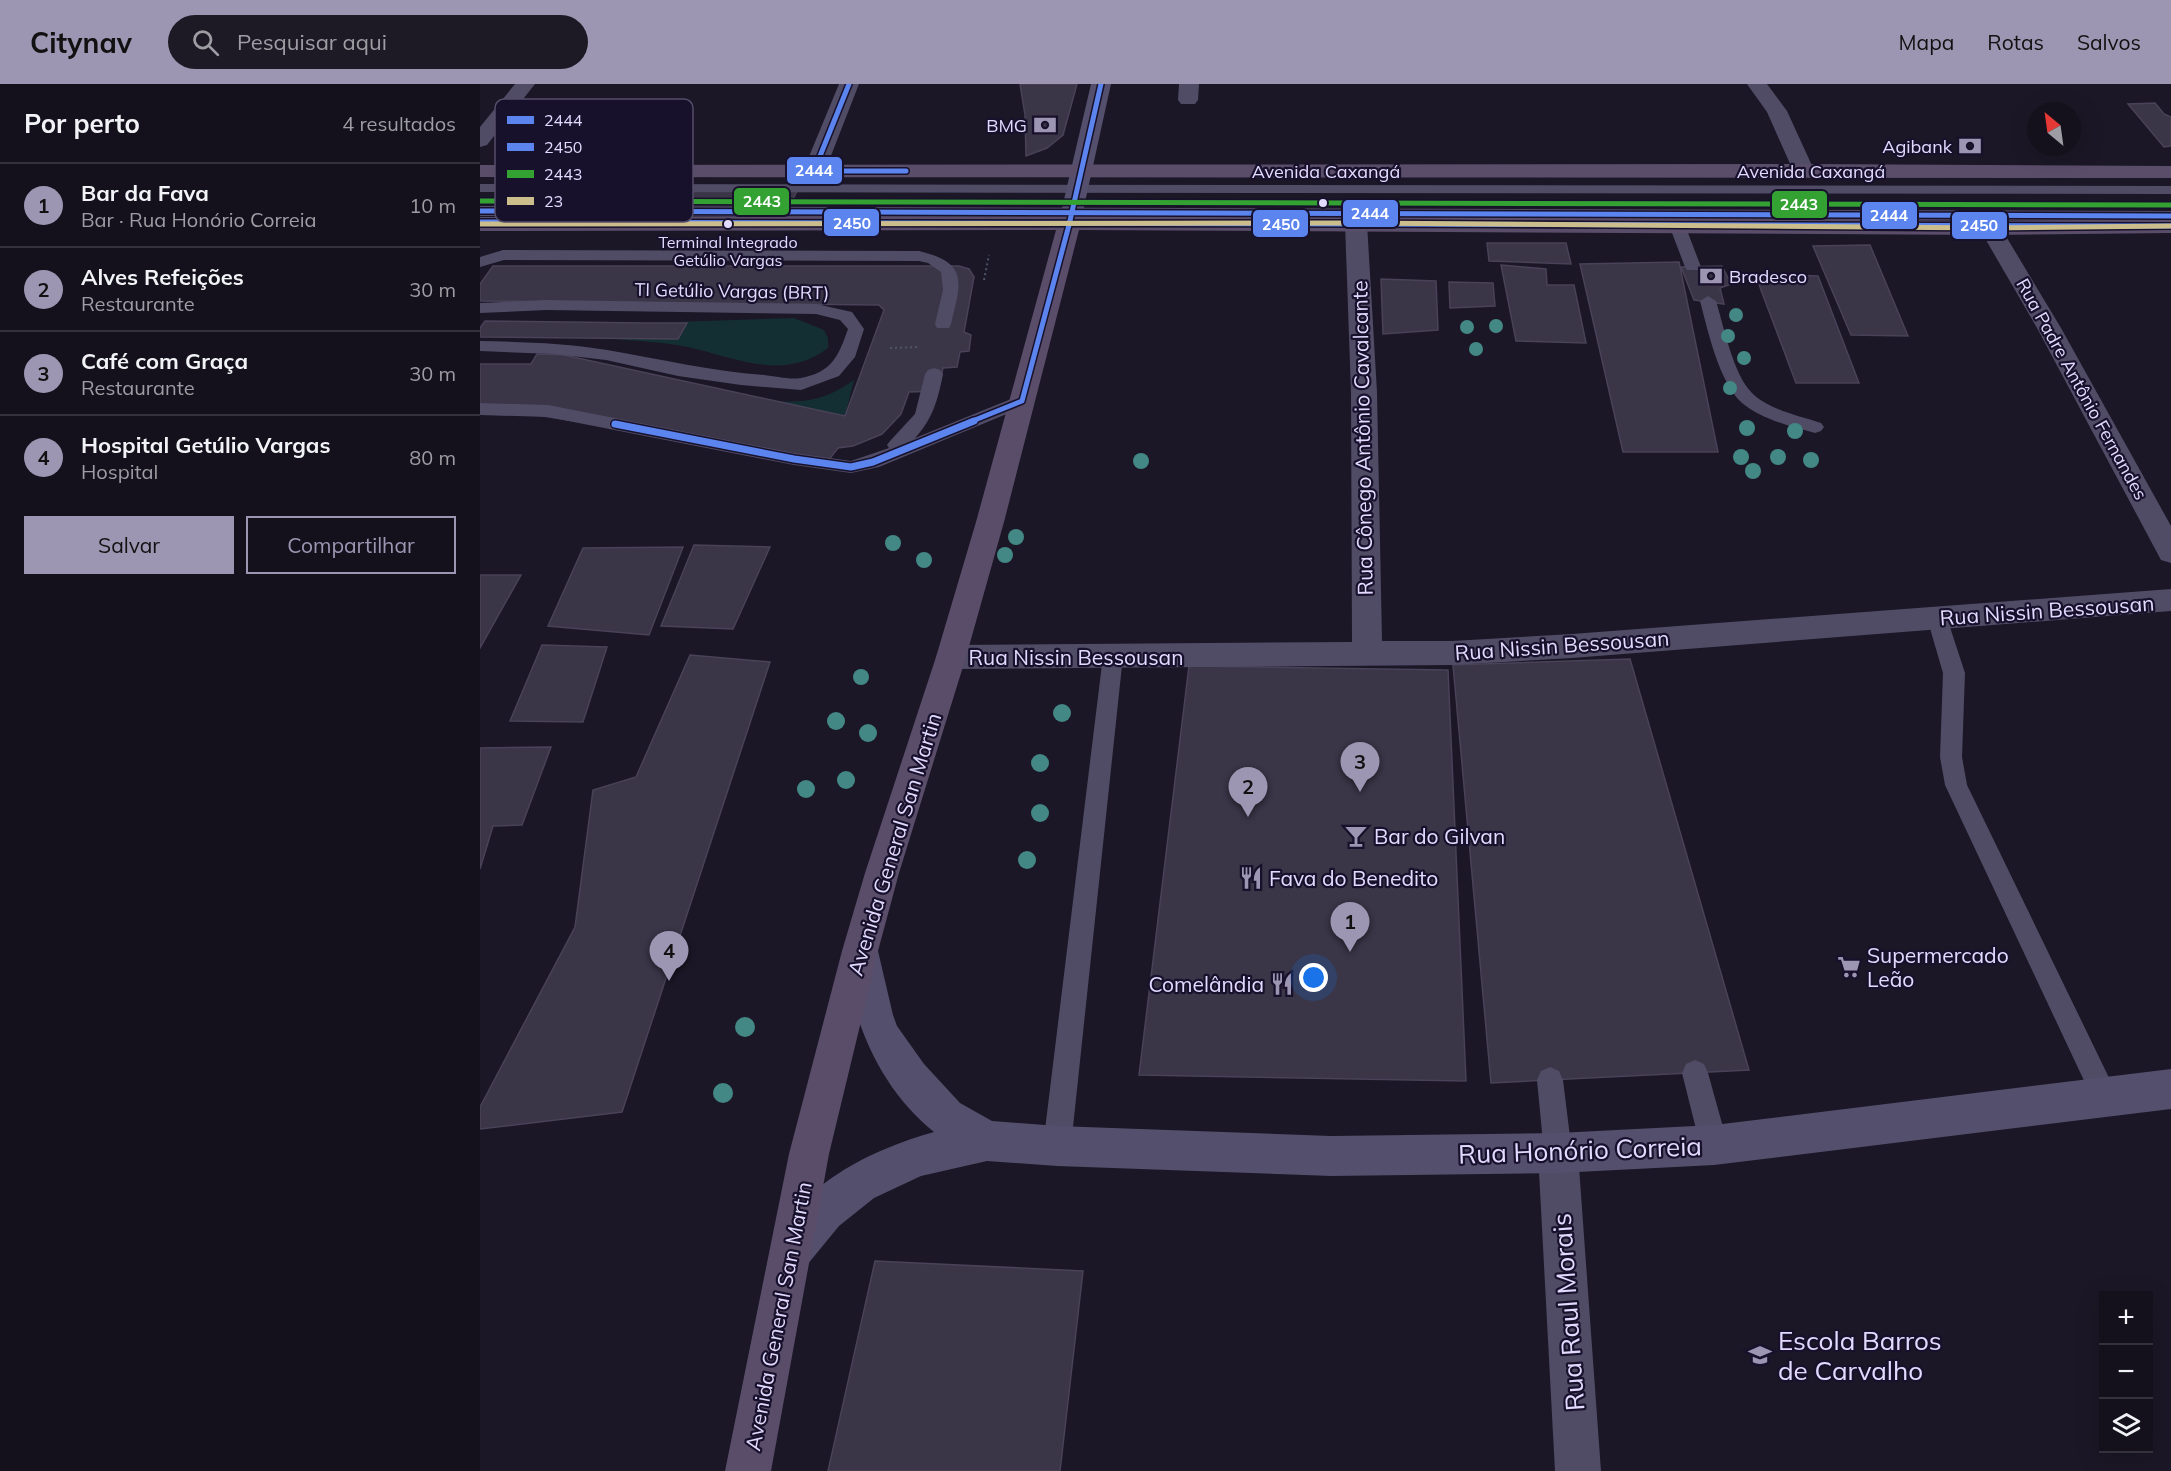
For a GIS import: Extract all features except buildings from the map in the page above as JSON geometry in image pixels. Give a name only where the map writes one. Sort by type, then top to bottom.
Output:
[{"type":"main road","points":[[1070,218],[1101,84]]},
{"type":"main road","name":"Avenida Caxangá","points":[[693,171],[814,171],[1079,180],[1490,172],[1803,170],[2171,172]]},
{"type":"main road","points":[[693,222],[1070,218],[1356,223],[1990,228],[2171,226]]},
{"type":"main road","name":"Avenida General San Martin","points":[[748,1471],[809,1154],[860,951],[882,873],[951,657],[1070,218]]},
{"type":"main road","points":[[480,224],[677,222]]},
{"type":"main road","name":"Rua Honório Correia","points":[[860,951],[874,1015],[884,1039],[909,1078],[946,1117],[987,1141]]},
{"type":"main road","name":"Rua Honório Correia","points":[[792,1250],[823,1211],[861,1182],[907,1160],[953,1146],[987,1141],[1056,1146],[1331,1156],[1558,1153],[1714,1145],[2171,1089]]},
{"type":"street","points":[[513,99],[525,84]]},
{"type":"street","points":[[814,171],[849,84]]},
{"type":"street","points":[[1757,84],[1777,111],[1803,170]]},
{"type":"street","points":[[480,141],[495,122]]},
{"type":"street","name":"Rua Cônego Antônio Cavalcante","points":[[1356,223],[1364,392],[1367,653]]},
{"type":"street","name":"Rua Padre Antônio Fernandes","points":[[1990,228],[2060,349],[2171,552]]},
{"type":"street","name":"Rua Nissin Bessousan","points":[[951,657],[1452,652],[1494,656],[1574,653],[1937,618],[2171,600]]},
{"type":"street","name":"Rua Raul Morais","points":[[1558,1153],[1578,1471]]},
{"type":"lane","points":[[1490,172],[1657,189]]},
{"type":"lane","points":[[693,185],[1079,180],[1657,189],[2171,190]]},
{"type":"lane","points":[[480,188],[495,188]]},
{"type":"lane","points":[[480,211],[495,211]]},
{"type":"lane","points":[[693,214],[1070,218],[2171,216]]},
{"type":"lane","points":[[1677,225],[1694,267]]},
{"type":"lane","points":[[480,261],[502,255],[919,256],[934,258],[947,266],[952,278],[943,324]]},
{"type":"lane","points":[[1708,301],[1727,363],[1746,397],[1777,414],[1815,427]]},
{"type":"lane","name":"TI Getúlio Vargas (BRT)","points":[[480,308],[546,305],[816,309],[846,316],[856,329],[847,357],[833,372],[801,384],[772,383],[678,370],[606,355],[555,349],[480,346]]},
{"type":"lane","points":[[873,462],[916,428],[927,411],[934,374]]},
{"type":"lane","points":[[480,408],[548,411],[794,459],[850,467],[873,462],[1022,401]]},
{"type":"lane","points":[[1937,618],[1954,673],[1951,757],[1956,785],[2106,1097]]},
{"type":"lane","points":[[1056,1146],[1113,656]]},
{"type":"lane","points":[[1695,1073],[1714,1145]]},
{"type":"lane","points":[[1550,1080],[1558,1153]]},
{"type":"green space","points":[[794,318],[824,330],[828,338],[828,348],[811,358],[793,364],[757,364],[683,346],[615,339],[678,339],[687,324],[647,323]]},
{"type":"green space","points":[[854,380],[845,416],[772,401],[815,399],[834,392]]},
{"type":"transit line","name":"2444","points":[[849,84],[814,171],[906,171]]},
{"type":"transit line","name":"2444","points":[[615,424],[794,459],[851,467],[873,462],[1022,401],[1069,225],[1101,84]]},
{"type":"transit line","name":"2443","points":[[480,201],[495,201]]},
{"type":"transit line","name":"2443","points":[[693,202],[2171,205]]},
{"type":"transit line","name":"2444","points":[[480,211],[495,211]]},
{"type":"transit line","name":"2444","points":[[693,212],[2171,216]]},
{"type":"transit line","name":"2450","points":[[480,222],[2171,226]]},
{"type":"transit line","name":"23","points":[[480,224],[1356,223],[1990,228],[2171,226]]},
{"type":"place","name":"BMG","points":[[1045,125]]},
{"type":"place","name":"Agibank","points":[[1970,146]]},
{"type":"place","name":"Terminal Integrado Getúlio Vargas","points":[[728,224]]},
{"type":"place","name":"Bradesco","points":[[1711,276]]},
{"type":"place","name":"Café com Graça","points":[[1360,792]]},
{"type":"place","name":"Alves Refeições","points":[[1248,817]]},
{"type":"place","name":"Bar do Gilvan","points":[[1356,836]]},
{"type":"place","name":"Fava do Benedito","points":[[1251,878]]},
{"type":"place","name":"Bar da Fava","points":[[1350,952]]},
{"type":"place","name":"Supermercado Leão","points":[[1849,967]]},
{"type":"place","name":"Hospital Getúlio Vargas","points":[[669,981]]},
{"type":"place","name":"Comelândia","points":[[1282,984]]},
{"type":"place","name":"Escola Barros de Carvalho","points":[[1760,1355]]}]
